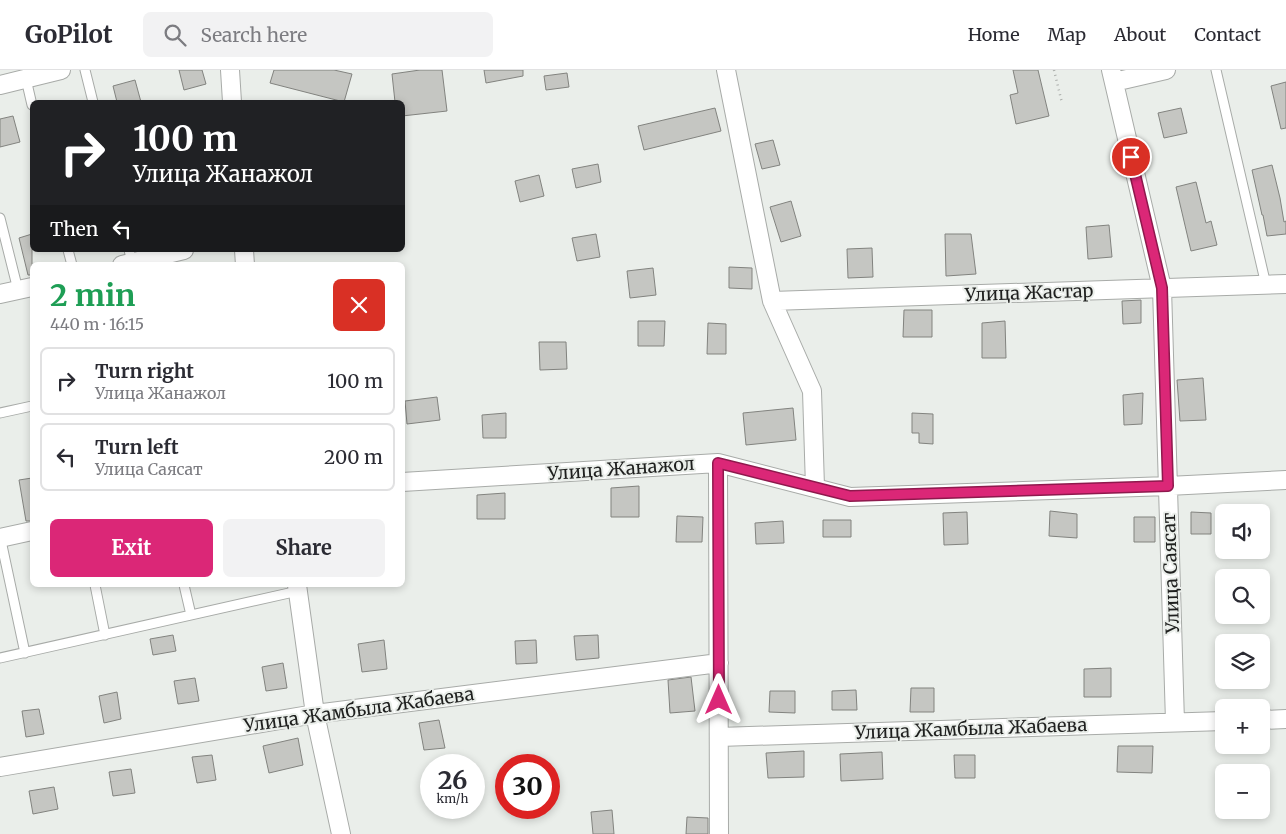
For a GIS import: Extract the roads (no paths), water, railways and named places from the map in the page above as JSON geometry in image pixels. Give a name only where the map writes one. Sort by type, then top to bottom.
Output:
[{"type":"street","points":[[0,85],[61,70]]},
{"type":"street","points":[[230,70],[232,100]]},
{"type":"street","points":[[726,70],[772,301],[812,391],[815,488]]},
{"type":"street","points":[[1113,76],[1166,70]]},
{"type":"street","name":"Улица Саясат","points":[[1113,76],[1162,288],[1175,722]]},
{"type":"street","points":[[128,259],[172,252]]},
{"type":"street","name":"Улица Жастар","points":[[772,301],[1286,284]]},
{"type":"street","points":[[0,294],[25,288]]},
{"type":"street","points":[[718,463],[719,834]]},
{"type":"street","name":"Улица Жанажол","points":[[405,482],[718,463],[850,496],[1168,486],[1286,480]]},
{"type":"street","points":[[0,536],[30,530]]},
{"type":"street","points":[[298,588],[316,714],[341,834]]},
{"type":"street","name":"Улица Жамбыла Жабаева","points":[[0,767],[316,714],[719,663]]},
{"type":"street","points":[[1270,720],[1286,719]]},
{"type":"street","name":"Улица Жамбыла Жабаева","points":[[719,737],[1215,721]]},
{"type":"lane","points":[[85,70],[92,100]]},
{"type":"lane","points":[[1216,70],[1266,285]]},
{"type":"lane","points":[[26,79],[31,100]]},
{"type":"lane","points":[[0,218],[25,288]]},
{"type":"lane","points":[[0,413],[30,406]]},
{"type":"lane","points":[[0,536],[25,653]]},
{"type":"lane","points":[[95,587],[105,635]]},
{"type":"lane","points":[[184,587],[191,616]]},
{"type":"lane","points":[[0,658],[191,616],[298,588]]}]
